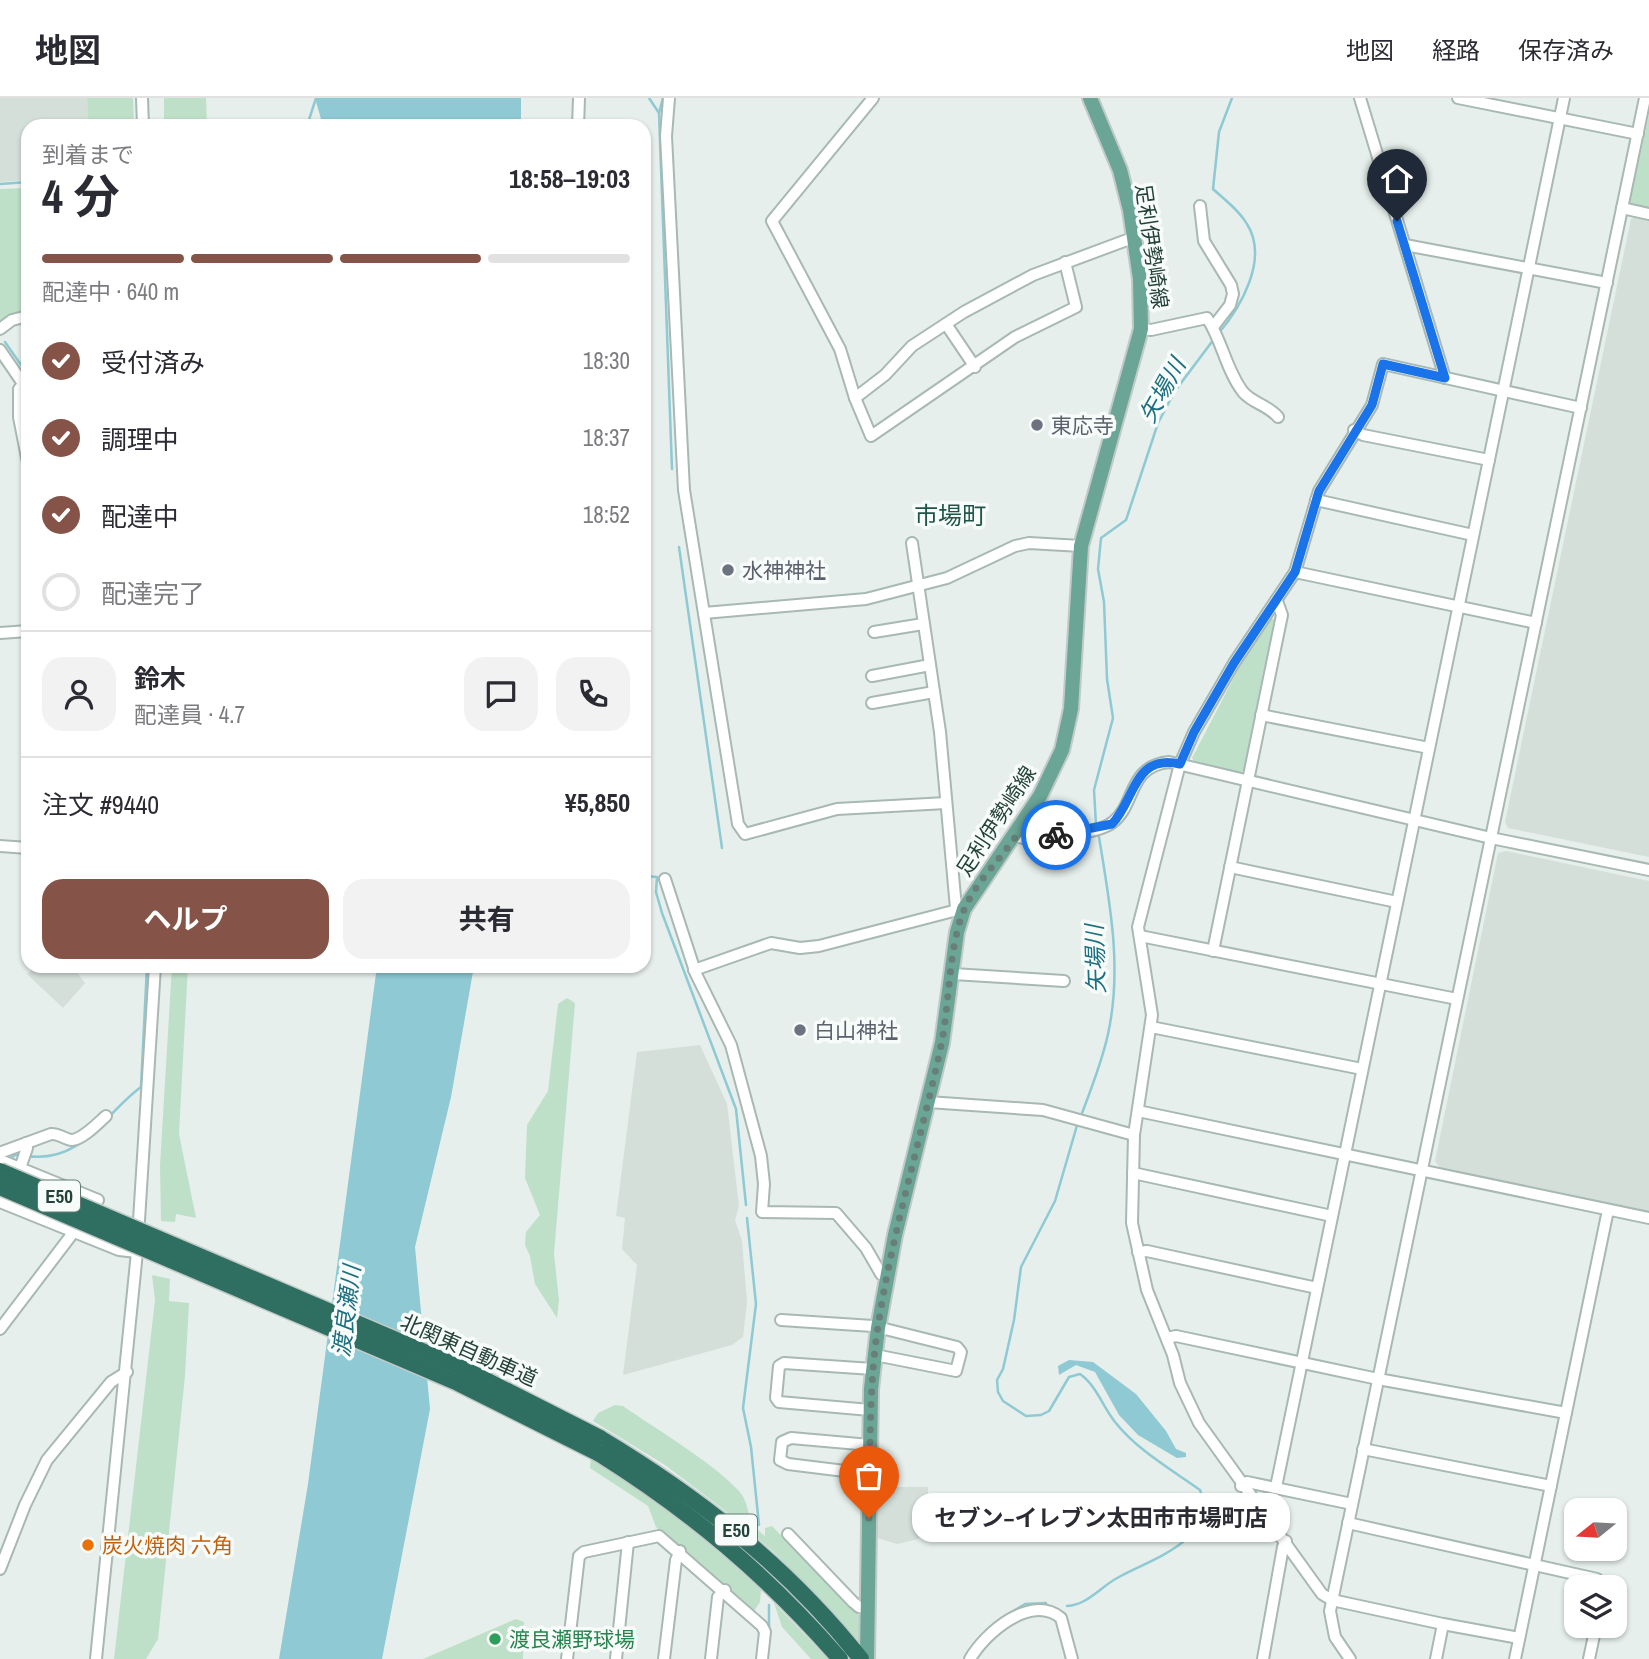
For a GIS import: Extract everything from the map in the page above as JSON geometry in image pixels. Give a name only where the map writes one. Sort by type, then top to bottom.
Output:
[{"type":"highway","name":"北関東自動車道","points":[[0,1171],[463,1368],[694,1497],[756,1547],[803,1592],[857,1653]]},
{"type":"highway","name":"北関東自動車道","points":[[0,1186],[599,1446],[734,1551],[777,1590],[839,1659]]},
{"type":"main road","name":"足利伊勢崎線","points":[[867,1659],[870,1410],[878,1328],[887,1276],[928,1102],[953,974],[960,909],[1016,836],[1048,782],[1067,733],[1081,546],[1141,329],[1142,300],[1135,237],[1123,180],[1090,98]]},
{"type":"street","points":[[142,98],[143,119]]},
{"type":"street","points":[[578,119],[579,98]]},
{"type":"street","points":[[669,98],[665,116],[680,442],[738,824],[745,834],[837,809],[946,803]]},
{"type":"street","points":[[873,98],[772,221],[840,349],[855,398],[871,436],[1015,337],[1076,307],[1065,262]]},
{"type":"street","points":[[1360,98],[1445,378]]},
{"type":"street","points":[[1458,98],[1638,134]]},
{"type":"street","points":[[1276,1487],[1564,98]]},
{"type":"street","points":[[1350,1659],[1340,1654],[1329,1619],[1332,1600],[1645,98]]},
{"type":"street","points":[[1200,206],[1204,241],[1231,285],[1233,295],[1230,305],[1213,327]]},
{"type":"street","points":[[1622,208],[1649,214]]},
{"type":"street","points":[[855,398],[885,375],[912,346],[946,324],[1033,275],[1135,237]]},
{"type":"street","points":[[1405,245],[1607,283]]},
{"type":"street","points":[[0,329],[12,320],[21,318]]},
{"type":"street","points":[[1141,329],[1151,330],[1207,318],[1241,390],[1253,400],[1270,407],[1278,417]]},
{"type":"street","points":[[946,324],[975,367]]},
{"type":"street","points":[[0,350],[21,380]]},
{"type":"street","points":[[1519,1638],[1332,1600],[1322,1594],[1286,1541],[1241,1486],[1199,1423],[1180,1383],[1167,1338],[1147,1290],[1132,1223],[1134,1135],[1152,1006],[1139,936],[1139,917],[1180,764],[1194,732],[1234,663],[1295,572],[1316,500],[1354,430],[1372,405],[1383,364],[1581,408]]},
{"type":"street","points":[[21,389],[21,427]]},
{"type":"street","points":[[1354,430],[1363,435],[1489,460]]},
{"type":"street","points":[[1316,500],[1473,535]]},
{"type":"street","points":[[694,970],[771,943],[800,948],[819,946],[960,909],[934,692],[912,543]]},
{"type":"street","points":[[704,613],[836,603],[917,587],[947,578],[1014,546],[1029,543],[1081,546]]},
{"type":"street","points":[[1295,572],[1536,623]]},
{"type":"street","points":[[1213,951],[1282,615],[1277,601]]},
{"type":"street","points":[[874,632],[923,624]]},
{"type":"street","points":[[0,633],[21,632]]},
{"type":"street","points":[[872,676],[930,665]]},
{"type":"street","points":[[872,703],[934,692]]},
{"type":"street","points":[[1261,715],[1429,748]]},
{"type":"street","points":[[1016,836],[1023,838],[1096,829],[1118,818],[1133,786],[1145,772],[1161,762],[1180,764],[1491,838],[1649,870]]},
{"type":"street","points":[[0,846],[21,848]]},
{"type":"street","points":[[1230,867],[1397,902]]},
{"type":"street","points":[[665,879],[694,970],[734,1057],[761,1156],[764,1184],[762,1212],[836,1213],[866,1248],[881,1274],[887,1276]]},
{"type":"street","points":[[1139,936],[1457,999]]},
{"type":"street","points":[[96,1659],[127,1372],[155,973]]},
{"type":"street","points":[[953,974],[1064,981]]},
{"type":"street","points":[[1151,1027],[1362,1069]]},
{"type":"street","points":[[928,1102],[1043,1110],[1134,1135]]},
{"type":"street","points":[[1138,1111],[1649,1218]]},
{"type":"street","points":[[1,1156],[26,1143],[55,1133],[69,1140],[77,1139],[106,1116]]},
{"type":"street","points":[[20,1168],[27,1148],[26,1143]]},
{"type":"street","points":[[0,1329],[98,1200],[20,1168],[1,1156]]},
{"type":"street","points":[[1133,1173],[1332,1216]]},
{"type":"street","points":[[0,1202],[72,1233],[119,1250],[137,1252]]},
{"type":"street","points":[[1515,1659],[1608,1210]]},
{"type":"street","points":[[1138,1252],[1147,1251],[1317,1288]]},
{"type":"street","points":[[781,1320],[878,1328],[957,1347],[961,1352],[956,1371],[874,1362],[784,1363],[779,1366],[776,1398],[779,1402],[870,1410]]},
{"type":"street","points":[[1167,1338],[1175,1336],[1378,1379],[1566,1413]]},
{"type":"street","points":[[0,1569],[47,1460],[111,1382],[127,1372]]},
{"type":"street","points":[[869,1474],[788,1464],[780,1460],[780,1455],[782,1442],[791,1438],[870,1445]]},
{"type":"street","points":[[1363,1449],[1551,1486]]},
{"type":"street","points":[[1241,1486],[1247,1482],[1352,1504]]},
{"type":"street","points":[[1348,1523],[1580,1575]]},
{"type":"street","points":[[788,1534],[853,1602],[859,1607],[868,1608]]},
{"type":"street","points":[[566,1659],[579,1556],[659,1536],[725,1590],[764,1629],[762,1659]]},
{"type":"street","points":[[1263,1659],[1286,1541]]},
{"type":"street","points":[[616,1659],[628,1542]]},
{"type":"street","points":[[664,1659],[676,1560],[680,1551]]},
{"type":"street","points":[[711,1659],[718,1597],[725,1590]]},
{"type":"street","points":[[971,1659],[1003,1625],[1024,1612],[1039,1610],[1061,1618],[1071,1659]]},
{"type":"street","points":[[1436,1659],[1443,1623]]},
{"type":"street","points":[[1589,1659],[1593,1638]]},
{"type":"shaded area","points":[[0,98],[87,98],[88,119],[21,119],[21,180],[0,182]]},
{"type":"shaded area","points":[[1636,215],[1649,217],[1649,857],[1508,828],[1505,822],[1631,219]]},
{"type":"shaded area","points":[[1506,851],[1649,881],[1649,1211],[1440,1168],[1435,1161],[1498,853]]},
{"type":"shaded area","points":[[77,973],[85,983],[63,1008],[27,974]]},
{"type":"shaded area","points":[[700,1045],[727,1104],[739,1206],[735,1220],[742,1241],[747,1302],[743,1337],[732,1345],[623,1375],[637,1265],[622,1249],[625,1218],[616,1216],[637,1052]]},
{"type":"shaded area","points":[[877,1487],[928,1487],[928,1495],[956,1499],[918,1539],[897,1544],[877,1538]]},
{"type":"green space","points":[[87,98],[133,98],[134,119],[88,119]]},
{"type":"green space","points":[[164,98],[206,98],[207,119],[164,119]]},
{"type":"green space","points":[[1649,115],[1649,210],[1629,206]]},
{"type":"green space","points":[[21,188],[21,312],[0,322],[0,189]]},
{"type":"green space","points":[[1271,619],[1276,619],[1245,770],[1240,773],[1194,761],[1192,758],[1240,666]]},
{"type":"green space","points":[[172,973],[188,973],[179,1134],[196,1218],[176,1214],[175,1222],[161,1221],[160,1165]]},
{"type":"green space","points":[[567,998],[575,1003],[554,1254],[559,1300],[557,1318],[535,1284],[530,1256],[525,1245],[526,1232],[540,1215],[525,1178],[527,1125],[548,1091],[558,1004]]},
{"type":"green space","points":[[152,1275],[170,1279],[169,1301],[189,1303],[185,1376],[158,1639],[146,1659],[114,1659],[155,1300]]},
{"type":"green space","points":[[615,1405],[623,1406],[727,1479],[743,1496],[750,1518],[758,1530],[765,1536],[765,1528],[772,1526],[859,1615],[860,1642],[774,1552],[723,1509],[665,1465],[593,1421],[598,1413]]},
{"type":"green space","points":[[591,1459],[679,1520],[761,1590],[760,1602],[754,1611],[656,1527],[648,1506],[590,1468]]},
{"type":"green space","points":[[774,1603],[828,1659],[811,1659],[782,1627]]},
{"type":"green space","name":"渡良瀬野球場","points":[[516,1619],[524,1622],[523,1659],[423,1659]]},
{"type":"water","points":[[315,98],[521,98],[521,119],[321,119]]},
{"type":"water","name":"渡良瀬川","points":[[376,973],[473,973],[451,1097],[415,1247],[430,1409],[382,1659],[279,1659],[308,1484]]},
{"type":"water","points":[[1069,1360],[1093,1362],[1136,1394],[1166,1431],[1176,1449],[1186,1453],[1186,1457],[1177,1458],[1138,1435],[1119,1415],[1095,1372],[1076,1365],[1059,1375],[1058,1366]]},
{"type":"waterway","points":[[309,119],[316,98]]},
{"type":"waterway","points":[[649,98],[659,113]]},
{"type":"waterway","points":[[663,98],[659,113],[672,469]]},
{"type":"waterway","name":"矢場川","points":[[1218,334],[1243,297],[1254,267],[1255,252],[1253,238],[1244,219],[1213,189],[1219,132],[1232,98]]},
{"type":"waterway","points":[[0,184],[21,182]]},
{"type":"waterway","name":"矢場川","points":[[1096,825],[1094,790],[1113,718],[1107,679],[1104,602],[1098,569],[1101,538],[1126,520],[1158,423],[1175,391],[1214,339]]},
{"type":"waterway","points":[[5,342],[21,365]]},
{"type":"waterway","points":[[679,547],[722,848]]},
{"type":"waterway","name":"矢場川","points":[[1081,1116],[1106,1044],[1114,983],[1113,932],[1098,831]]},
{"type":"waterway","points":[[651,876],[657,877],[656,892],[662,913],[736,1109],[746,1205]]},
{"type":"waterway","points":[[27,1156],[46,1156],[77,1145],[141,1087],[147,973]]},
{"type":"waterway","name":"矢場川","points":[[1067,1606],[1081,1602],[1112,1581],[1178,1546],[1191,1535],[1200,1522],[1203,1507],[1200,1490],[1134,1442],[1115,1422],[1095,1390],[1080,1374],[1069,1377],[1049,1411],[1041,1415],[1026,1416],[1003,1401],[998,1392],[997,1380],[1003,1369],[1014,1320],[1021,1267],[1055,1201],[1078,1122]]},
{"type":"waterway","points":[[8,1160],[15,1155],[21,1155]]},
{"type":"waterway","points":[[747,1218],[756,1304],[743,1408],[751,1447],[759,1525]]},
{"type":"waterway","name":"矢場川","points":[[999,1620],[1025,1604],[1046,1603]]},
{"type":"waterway","points":[[769,1605],[769,1631]]},
{"type":"waterway","name":"矢場川","points":[[968,1653],[981,1636]]},
{"type":"way so far","points":[[869,1518],[870,1421],[878,1328],[895,1235],[942,1043],[957,932],[964,909],[1016,836],[1023,838],[1056,835]]},
{"type":"place","name":"東応寺","points":[[1037,425]]},
{"type":"place","name":"水神神社","points":[[728,570]]},
{"type":"place","name":"白山神社","points":[[800,1030]]},
{"type":"place","name":"セブン−イレブン太田市市場町店","points":[[869,1518]]},
{"type":"place","name":"炭火焼肉 六角","points":[[88,1545]]},
{"type":"place","name":"渡良瀬野球場","points":[[495,1639]]},
{"type":"district","name":"市場町","points":[[950,515]]},
{"type":"route","points":[[1056,835],[1078,833],[1112,824],[1118,818],[1137,779],[1161,762],[1180,764],[1194,732],[1234,663],[1295,572],[1319,491],[1354,430],[1372,405],[1383,364],[1445,378],[1397,221]]}]
